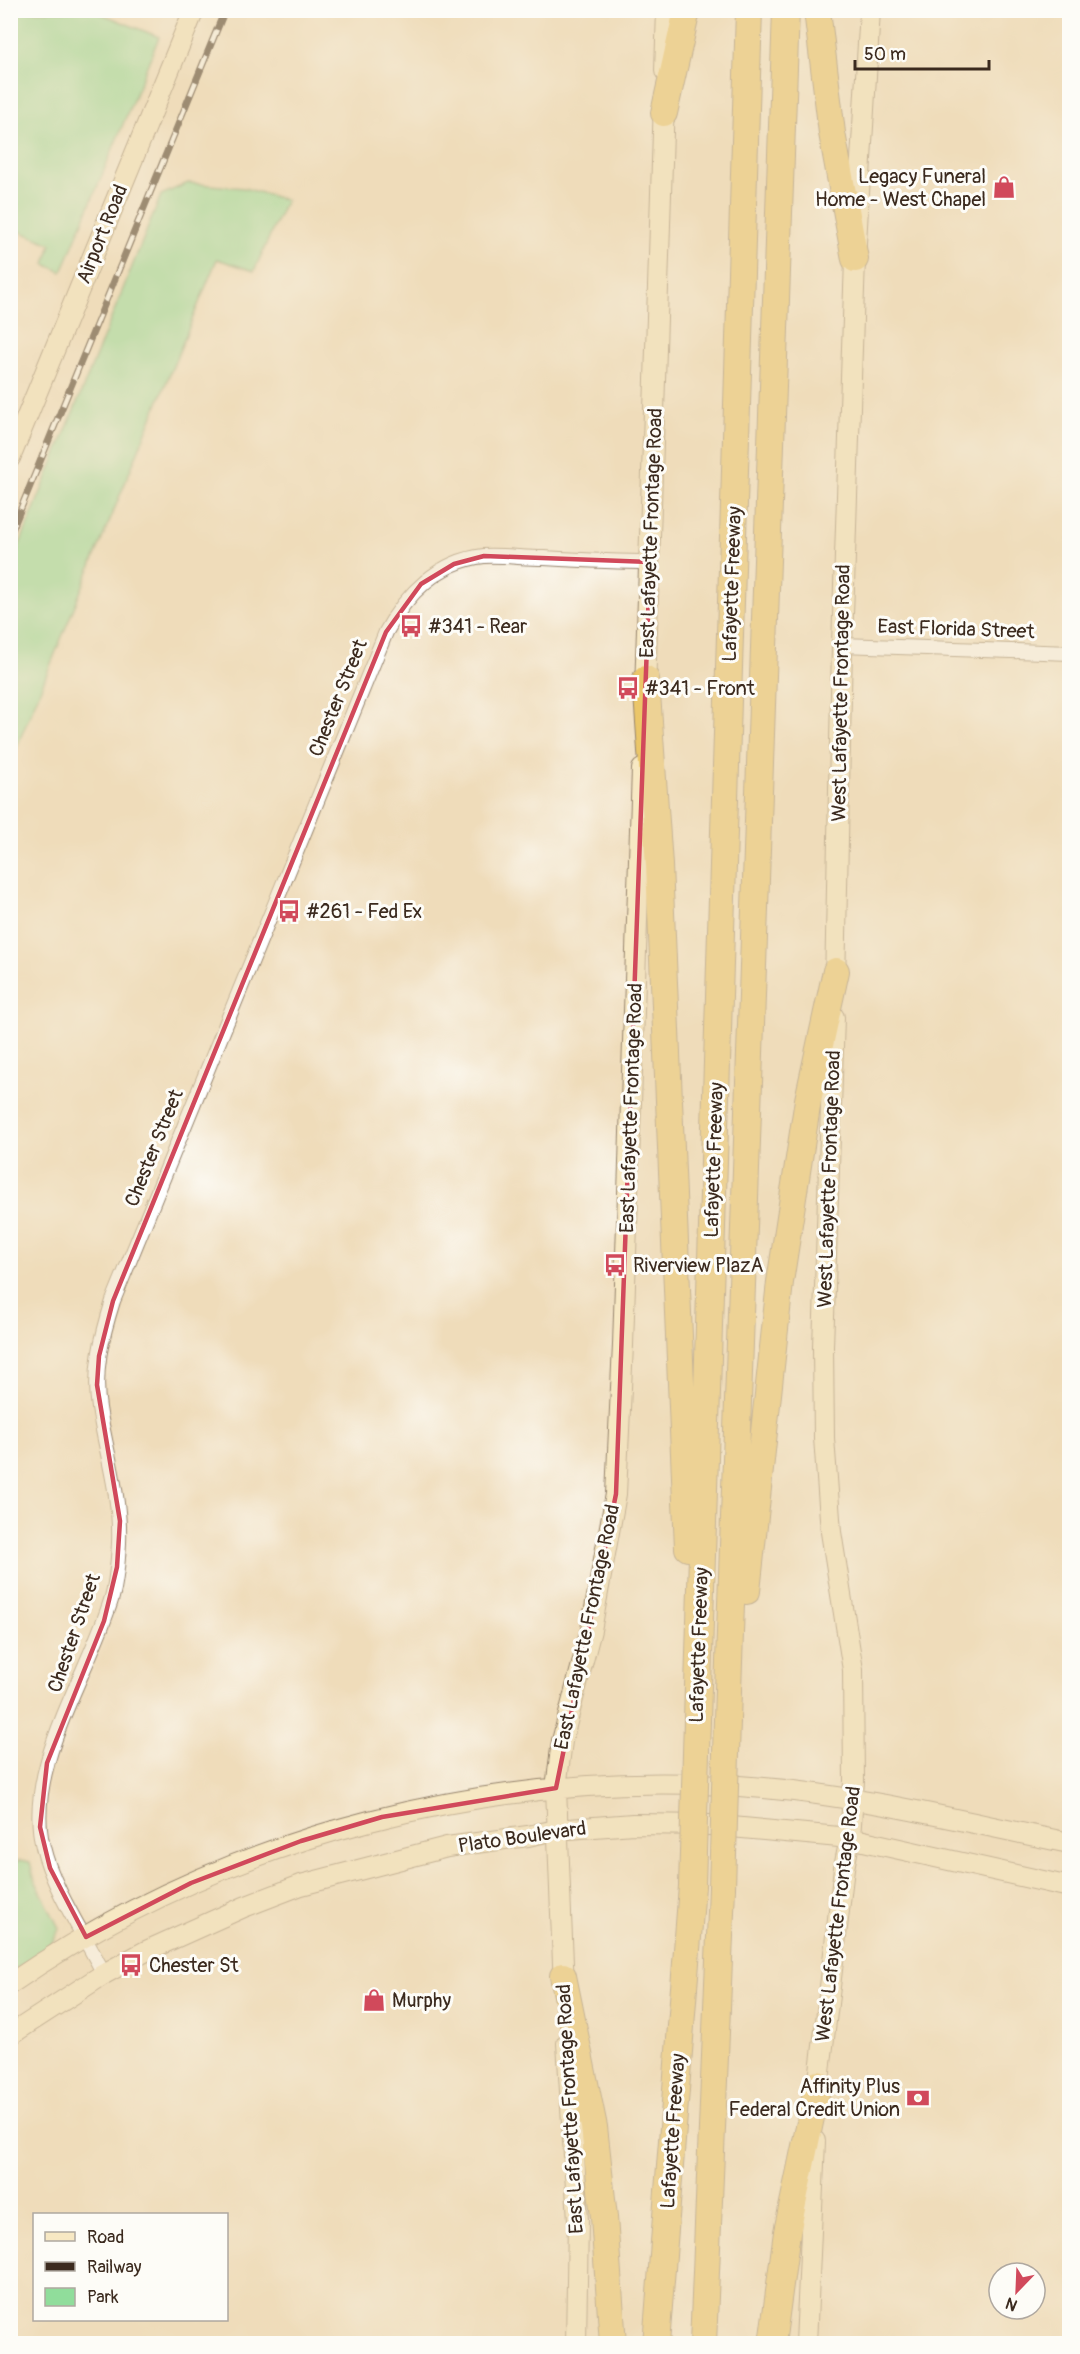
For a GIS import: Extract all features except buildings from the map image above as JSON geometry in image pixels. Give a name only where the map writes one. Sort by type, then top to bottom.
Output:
[{"type":"highway","points":[[664,113],[687,10]]},
{"type":"highway","name":"Lafayette Freeway","points":[[656,2343],[692,1886],[749,10]]},
{"type":"highway","name":"Lafayette Freeway","points":[[703,2343],[722,1888],[786,10]]},
{"type":"highway","points":[[817,10],[832,133],[855,259]]},
{"type":"highway","points":[[646,680],[659,876],[684,1494],[697,1710]]},
{"type":"highway","points":[[728,1710],[750,1569],[780,1282],[808,1100],[836,971]]},
{"type":"highway","points":[[563,1976],[594,2127],[604,2217],[613,2343]]},
{"type":"highway","points":[[772,2343],[787,2232],[818,2084]]},
{"type":"main road","name":"Airport Road","points":[[10,458],[194,10]]},
{"type":"main road","name":"East Lafayette Frontage Road","points":[[576,2343],[578,2220],[563,1976],[556,1788],[562,1741],[591,1630],[616,1494],[646,680],[667,10]]},
{"type":"main road","name":"West Lafayette Frontage Road","points":[[806,2343],[818,2084],[844,1868],[850,1838],[853,1798],[853,1670],[831,1532],[824,1438],[823,1347],[836,971],[842,645],[855,259],[870,10]]},
{"type":"main road","points":[[10,1983],[86,1937],[191,1883],[301,1841],[391,1815],[494,1796],[556,1788],[676,1783],[765,1788],[853,1798],[1070,1843]]},
{"type":"main road","name":"Plato Boulevard","points":[[10,2035],[104,1974],[146,1951],[301,1885],[447,1848],[556,1830],[633,1824],[710,1825],[850,1838],[1070,1887]]},
{"type":"street","name":"Chester Street","points":[[104,1974],[50,1868],[42,1846],[40,1804],[47,1763],[104,1621],[117,1567],[120,1521],[97,1385],[99,1356],[113,1301],[377,653],[395,614],[421,584],[454,564],[484,556],[650,562]]},
{"type":"street","name":"East Florida Street","points":[[842,645],[1070,652]]},
{"type":"highlighted area","points":[[484,556],[650,562],[616,1494],[556,1788],[382,1817],[301,1841],[191,1883],[86,1937],[50,1868],[40,1827],[47,1763],[104,1621],[117,1567],[120,1521],[97,1385],[99,1356],[113,1301],[386,632],[421,584],[454,564]]},
{"type":"green space","points":[[10,11],[95,11],[159,37],[62,272],[45,264],[51,244],[11,228]]},
{"type":"green space","points":[[188,183],[244,188],[286,200],[254,271],[217,259],[11,761],[11,566],[161,195]]},
{"type":"green space","points":[[20,1860],[30,1862],[34,1878],[59,1928],[52,1943],[46,1949],[11,1972],[11,1864]]},
{"type":"railway","points":[[10,535],[225,10]]},
{"type":"place","name":"Legacy Funeral Home - West Chapel","points":[[1004,187]]},
{"type":"place","name":"#341 - Rear","points":[[411,626]]},
{"type":"place","name":"#341 - Front","points":[[628,688]]},
{"type":"place","name":"#261 - Fed Ex","points":[[289,911]]},
{"type":"place","name":"Riverview PlazA","points":[[615,1265]]},
{"type":"place","name":"Chester St","points":[[131,1965]]},
{"type":"place","name":"Murphy","points":[[374,2000]]},
{"type":"place","name":"Affinity Plus Federal Credit Union","points":[[918,2098]]}]
